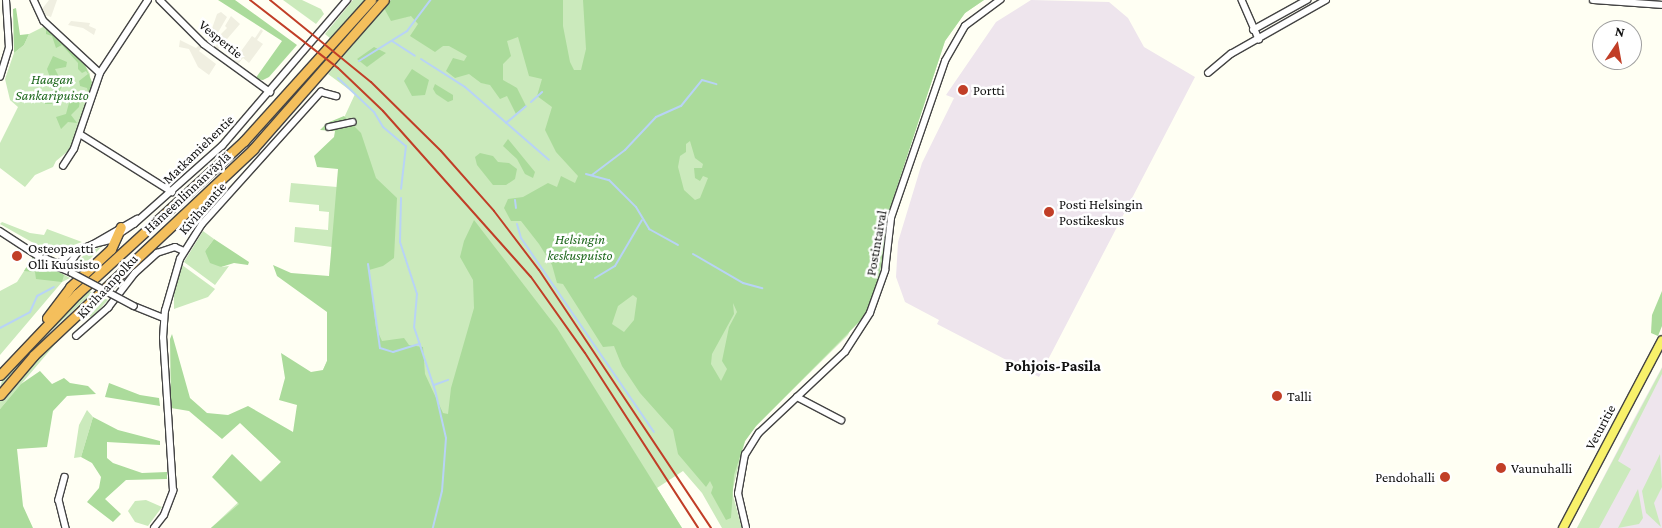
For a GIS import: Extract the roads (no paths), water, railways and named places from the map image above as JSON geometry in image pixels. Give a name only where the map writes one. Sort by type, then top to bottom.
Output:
[{"type":"highway","name":"Hämeenlinnanväylä","points":[[0,375],[41,329],[244,141],[371,0]]},
{"type":"highway","name":"Hämeenlinnanväylä","points":[[0,395],[34,355],[253,149],[384,0]]},
{"type":"highway","points":[[41,329],[58,300],[111,249],[120,231]]},
{"type":"main road","name":"Veturitie","points":[[1563,528],[1662,340]]},
{"type":"street","points":[[0,77],[9,48],[6,0]]},
{"type":"street","points":[[34,0],[44,21],[100,73]]},
{"type":"street","points":[[63,166],[80,134],[100,73],[148,0]]},
{"type":"street","name":"Vespertie","points":[[160,0],[204,44],[270,92]]},
{"type":"street","name":"Matkamiehentie","points":[[60,263],[66,256],[77,253],[120,231],[172,192],[222,146],[347,0]]},
{"type":"street","name":"Postintaival","points":[[746,528],[738,494],[743,461],[759,433],[845,352],[870,313],[886,271],[891,218],[945,61],[966,26],[1000,0]]},
{"type":"street","points":[[1242,0],[1253,30],[1259,39]]},
{"type":"street","points":[[1253,30],[1307,0]]},
{"type":"street","points":[[1208,73],[1221,61],[1326,0]]},
{"type":"street","points":[[1593,0],[1662,5]]},
{"type":"street","name":"Kivihaantie","points":[[154,528],[164,516],[173,491],[163,382],[163,318],[184,250],[202,224],[321,92],[336,96]]},
{"type":"street","points":[[330,127],[352,122]]},
{"type":"street","points":[[80,134],[172,192]]},
{"type":"street","points":[[0,231],[66,270],[134,306],[163,318]]},
{"type":"street","name":"Kivihaanpolku","points":[[76,336],[104,312],[135,273],[157,253],[175,247],[184,250]]},
{"type":"street","name":"Matkamiehentie","points":[[66,270],[77,253]]},
{"type":"street","points":[[45,258],[60,263],[66,270]]},
{"type":"street","points":[[797,397],[841,420]]},
{"type":"street","points":[[65,477],[59,500],[66,528]]},
{"type":"waterway","points":[[359,61],[407,31],[430,0]]},
{"type":"waterway","points":[[392,41],[415,56]]},
{"type":"waterway","points":[[421,59],[465,87],[549,160]]},
{"type":"waterway","points":[[338,78],[374,112],[383,127],[406,146],[401,189]]},
{"type":"waterway","points":[[592,175],[625,150],[656,117],[681,106],[702,80],[716,84]]},
{"type":"waterway","points":[[531,102],[542,92]]},
{"type":"waterway","points":[[506,123],[526,106]]},
{"type":"waterway","points":[[586,174],[609,180],[636,207],[649,229],[678,245]]},
{"type":"waterway","points":[[401,198],[400,242],[417,294],[414,327],[435,390],[446,438],[442,491],[433,528]]},
{"type":"waterway","points":[[515,200],[516,208]]},
{"type":"waterway","points":[[595,278],[615,266],[642,220]]},
{"type":"waterway","points":[[517,224],[521,238],[654,432]]},
{"type":"waterway","points":[[693,254],[743,283],[762,288]]},
{"type":"waterway","points":[[368,264],[380,348],[393,352],[420,344]]},
{"type":"waterway","points":[[0,328],[30,312],[37,296],[54,287]]},
{"type":"waterway","points":[[434,385],[448,380]]},
{"type":"railway","points":[[250,0],[338,68],[383,111],[531,277],[585,353],[698,528]]},
{"type":"railway","points":[[270,0],[371,82],[441,151],[494,211],[539,270],[711,528]]},
{"type":"place","name":"Portti","points":[[963,90]]},
{"type":"place","name":"Posti Helsingin Postikeskus","points":[[1049,212]]},
{"type":"place","name":"Osteopaatti Olli Kuusisto","points":[[17,256]]},
{"type":"place","name":"Talli","points":[[1277,396]]},
{"type":"place","name":"Vaunuhalli","points":[[1501,468]]},
{"type":"place","name":"Pendohalli","points":[[1445,477]]},
{"type":"district","name":"Pohjois-Pasila","points":[[1053,366]]},
{"type":"park label","name":"Haagan Sankaripuisto","points":[[52,88]]},
{"type":"park label","name":"Helsingin keskuspuisto","points":[[580,248]]}]
